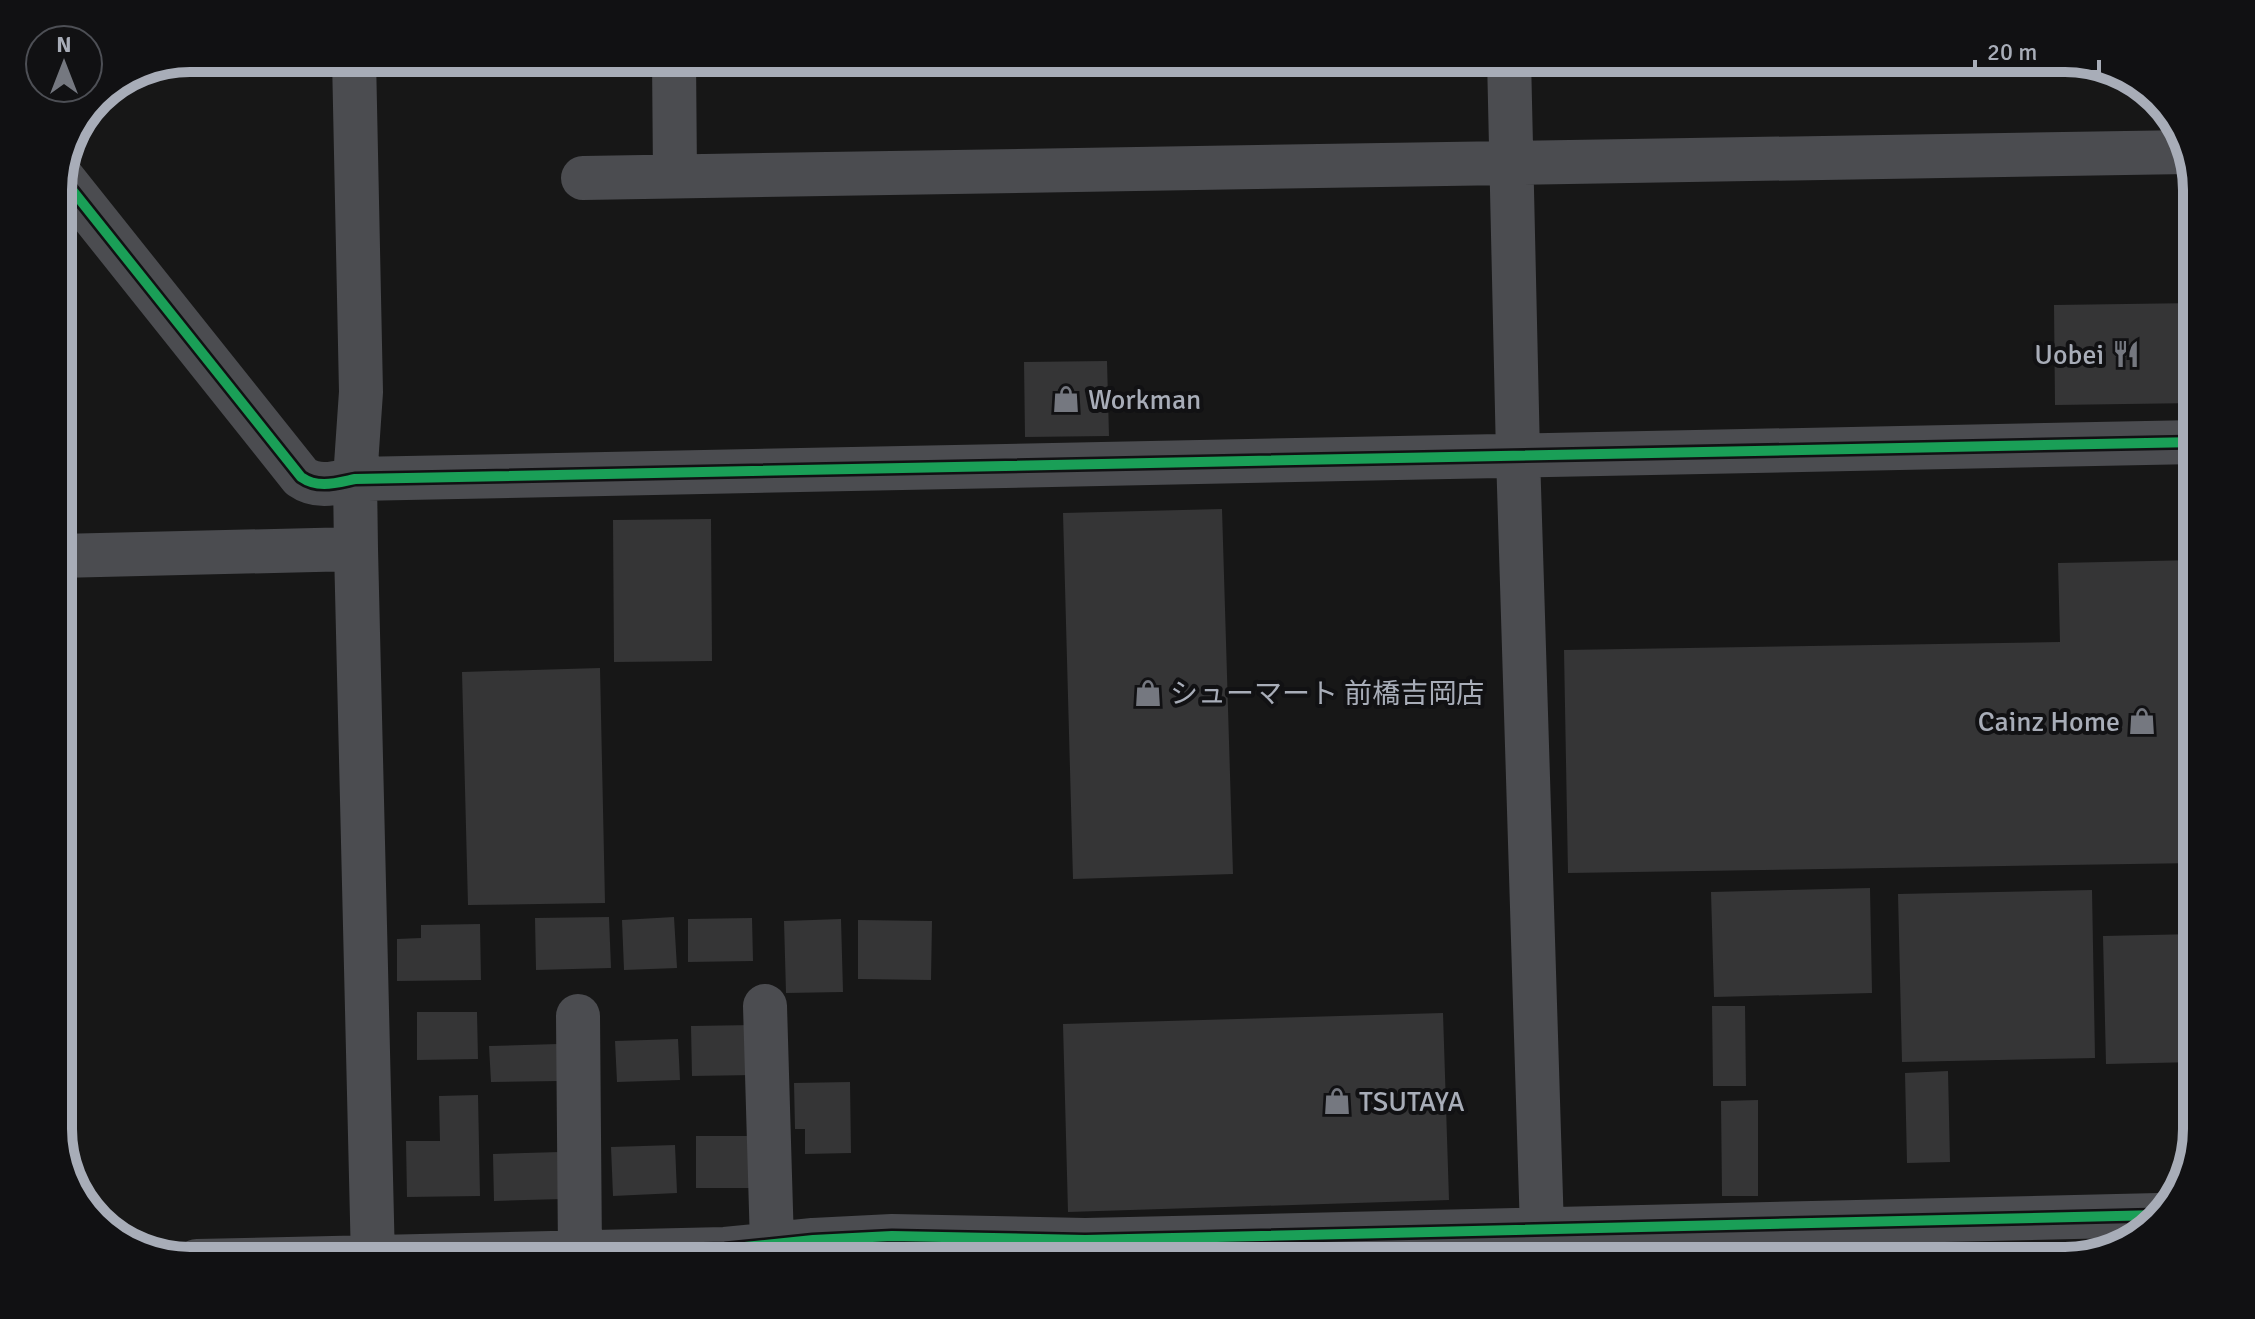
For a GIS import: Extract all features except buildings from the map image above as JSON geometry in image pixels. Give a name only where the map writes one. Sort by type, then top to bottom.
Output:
[{"type":"street","points":[[354,72],[361,392],[355,479],[356,549],[373,1247]]},
{"type":"street","points":[[674,72],[675,176]]},
{"type":"street","points":[[1509,72],[1541,1246]]},
{"type":"street","points":[[583,178],[2177,152]]},
{"type":"street","points":[[72,190],[301,477],[310,483],[355,479],[2183,442]]},
{"type":"street","points":[[72,556],[356,549]]},
{"type":"street","points":[[765,1006],[772,1244]]},
{"type":"street","points":[[578,1016],[580,1247]]},
{"type":"street","points":[[744,1247],[892,1236],[1541,1246],[2146,1216]]},
{"type":"cycle path","points":[[72,190],[301,477],[321,484],[355,479],[2183,442]]},
{"type":"cycle path","points":[[745,1247],[892,1236],[1085,1240],[2146,1215]]},
{"type":"place","name":"Uobei","points":[[2126,354]]},
{"type":"place","name":"Workman","points":[[1066,399]]},
{"type":"place","name":"シューマート 前橋吉岡店","points":[[1148,693]]},
{"type":"place","name":"Cainz Home","points":[[2142,721]]},
{"type":"place","name":"TSUTAYA","points":[[1337,1101]]}]
